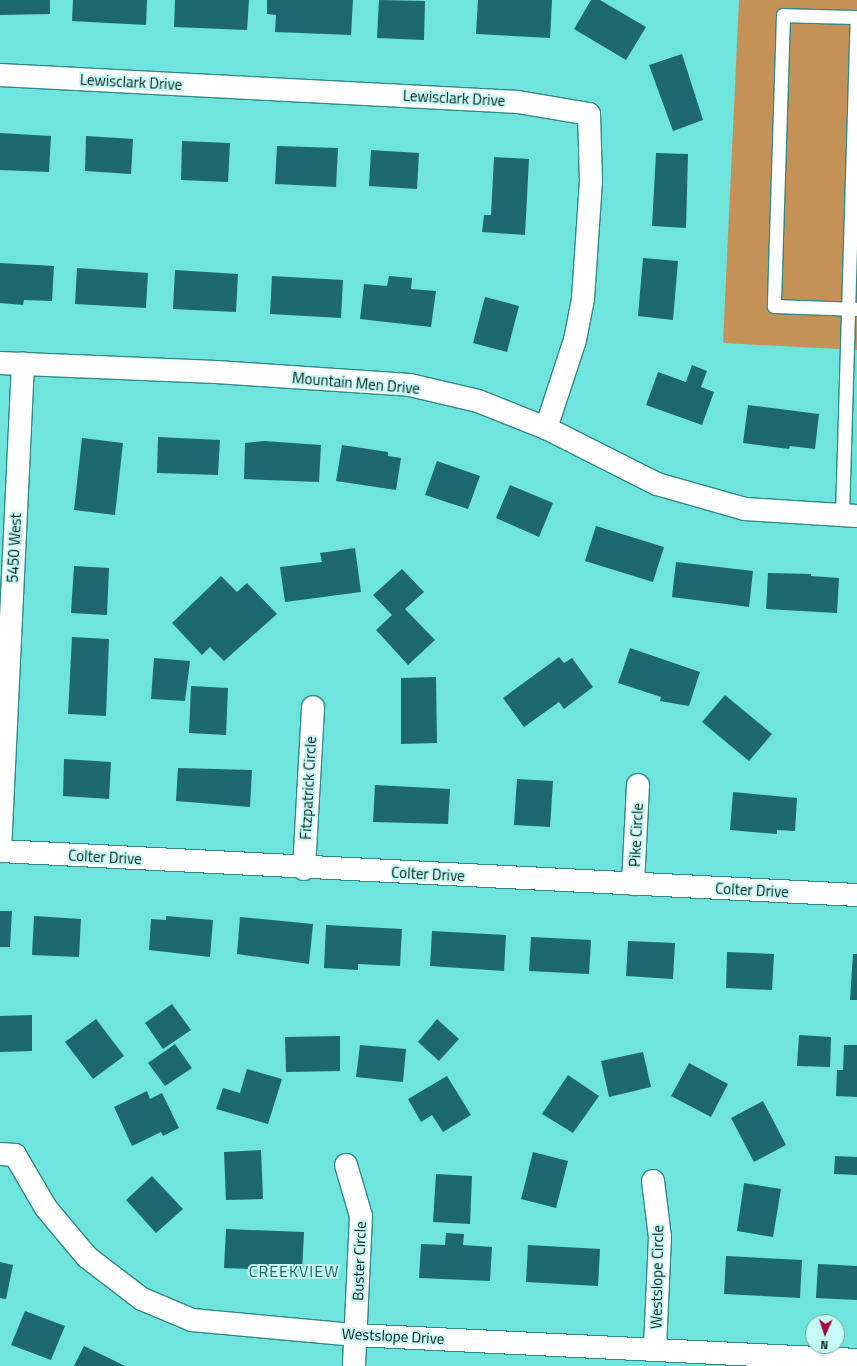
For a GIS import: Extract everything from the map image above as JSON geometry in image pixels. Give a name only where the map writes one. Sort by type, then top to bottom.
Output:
[{"type":"street","name":"Lewisclark Drive","points":[[0,75],[518,102],[589,114],[591,181],[583,299],[575,340],[546,428]]},
{"type":"street","name":"Mountain Men Drive","points":[[0,363],[216,372],[410,385],[478,400],[546,428],[657,484],[745,509],[850,515]]},
{"type":"street","name":"5450 West","points":[[0,851],[23,364]]},
{"type":"street","name":"Fitzpatrick Circle","points":[[304,869],[313,707]]},
{"type":"street","name":"Pike Circle","points":[[633,884],[638,785]]},
{"type":"street","name":"Colter Drive","points":[[0,851],[304,869],[857,895]]},
{"type":"street","name":"Westslope Drive","points":[[0,1154],[15,1155],[46,1208],[87,1257],[142,1299],[192,1320],[355,1335],[655,1348],[857,1360]]},
{"type":"street","name":"Buster Circle","points":[[346,1165],[361,1216],[354,1366]]},
{"type":"street","name":"Westslope Circle","points":[[653,1181],[660,1238],[655,1348]]},
{"type":"lane","points":[[850,515],[853,308],[857,17],[783,15],[774,306],[853,308]]},
{"type":"shaded area","points":[[739,0],[857,0],[857,350],[723,343]]},
{"type":"building","points":[[0,0],[50,0],[50,14],[0,15]]},
{"type":"building","points":[[73,0],[147,0],[146,25],[72,21]]},
{"type":"building","points":[[175,0],[249,0],[247,30],[174,27]]},
{"type":"building","points":[[267,0],[353,0],[351,35],[275,32],[276,15],[267,14]]},
{"type":"building","points":[[379,0],[425,1],[424,40],[377,38]]},
{"type":"building","points":[[478,0],[552,0],[550,38],[476,34]]},
{"type":"building","points":[[591,0],[600,0],[646,27],[626,60],[574,29]]},
{"type":"building","points":[[682,54],[703,120],[673,131],[649,65]]},
{"type":"building","points":[[0,133],[51,136],[49,172],[0,170]]},
{"type":"building","points":[[86,136],[133,139],[131,174],[85,171]]},
{"type":"building","points":[[182,141],[230,143],[228,182],[181,180]]},
{"type":"building","points":[[277,146],[338,148],[336,187],[275,184]]},
{"type":"building","points":[[371,150],[419,153],[417,189],[369,186]]},
{"type":"building","points":[[656,153],[688,154],[686,228],[652,226]]},
{"type":"building","points":[[494,157],[529,159],[525,235],[482,232],[484,215],[491,215]]},
{"type":"building","points":[[643,258],[678,261],[673,320],[638,316]]},
{"type":"building","points":[[0,263],[54,266],[52,301],[24,300],[23,305],[0,303]]},
{"type":"building","points":[[77,268],[148,273],[146,308],[75,304]]},
{"type":"building","points":[[175,270],[238,274],[236,312],[173,309]]},
{"type":"building","points":[[272,276],[343,280],[341,318],[270,314]]},
{"type":"building","points":[[389,276],[412,278],[411,289],[436,291],[431,327],[360,319],[364,284],[387,286]]},
{"type":"building","points":[[485,297],[519,306],[507,352],[473,343]]},
{"type":"building","points":[[692,365],[707,371],[701,387],[714,392],[702,425],[646,405],[658,372],[686,382]]},
{"type":"building","points":[[748,405],[819,414],[815,449],[790,446],[789,449],[743,443]]},
{"type":"building","points":[[158,437],[220,440],[218,475],[157,473]]},
{"type":"building","points":[[82,438],[123,443],[115,515],[74,510]]},
{"type":"building","points":[[264,441],[321,445],[319,482],[244,479],[245,443]]},
{"type":"building","points":[[342,445],[388,452],[388,456],[401,458],[396,490],[336,481]]},
{"type":"building","points":[[437,461],[480,476],[468,509],[425,495]]},
{"type":"building","points":[[510,485],[553,503],[539,537],[496,518]]},
{"type":"building","points":[[596,526],[664,547],[653,582],[585,561]]},
{"type":"building","points":[[355,548],[361,592],[285,602],[280,567],[322,562],[320,553]]},
{"type":"building","points":[[676,562],[753,571],[749,607],[672,597]]},
{"type":"building","points":[[74,566],[109,568],[107,615],[71,613]]},
{"type":"building","points":[[402,569],[424,592],[405,609],[435,640],[408,665],[376,630],[392,615],[373,595]]},
{"type":"building","points":[[768,573],[811,574],[811,576],[839,578],[837,613],[766,609]]},
{"type":"building","points":[[221,576],[237,592],[247,583],[277,614],[224,661],[210,647],[202,655],[172,623]]},
{"type":"building","points":[[72,637],[109,639],[106,716],[68,714]]},
{"type":"building","points":[[630,648],[700,672],[689,706],[660,701],[661,697],[618,683]]},
{"type":"building","points":[[559,657],[564,663],[572,658],[593,687],[564,709],[559,702],[524,727],[503,698]]},
{"type":"building","points":[[154,658],[190,661],[185,701],[151,699]]},
{"type":"building","points":[[436,677],[437,743],[401,744],[401,678]]},
{"type":"building","points":[[191,686],[228,688],[226,735],[189,733]]},
{"type":"building","points":[[725,695],[772,734],[749,761],[702,722]]},
{"type":"building","points":[[64,759],[111,762],[109,799],[63,796]]},
{"type":"building","points":[[178,768],[252,770],[250,807],[176,801]]},
{"type":"building","points":[[517,779],[553,781],[550,827],[514,825]]},
{"type":"building","points":[[375,785],[450,789],[448,824],[373,822]]},
{"type":"building","points":[[733,792],[797,798],[795,831],[777,830],[777,834],[730,830]]},
{"type":"building","points":[[0,911],[12,911],[10,947],[0,947]]},
{"type":"building","points":[[34,916],[81,919],[79,957],[32,955]]},
{"type":"building","points":[[166,916],[213,920],[210,957],[149,950],[151,919],[166,920]]},
{"type":"building","points":[[240,917],[313,924],[309,964],[237,954]]},
{"type":"building","points":[[326,925],[402,929],[400,966],[358,964],[358,970],[324,968]]},
{"type":"building","points":[[432,931],[506,935],[504,971],[430,966]]},
{"type":"building","points":[[531,937],[591,940],[589,974],[529,971]]},
{"type":"building","points":[[628,941],[675,943],[673,979],[626,976]]},
{"type":"building","points":[[727,952],[774,954],[772,990],[726,988]]},
{"type":"building","points":[[853,954],[857,954],[857,1000],[850,1000]]},
{"type":"building","points":[[172,1004],[191,1030],[163,1049],[145,1023]]},
{"type":"building","points":[[32,1015],[32,1051],[0,1052],[0,1016]]},
{"type":"building","points":[[96,1019],[124,1056],[93,1079],[65,1042]]},
{"type":"building","points":[[437,1019],[459,1039],[439,1061],[418,1042]]},
{"type":"building","points":[[799,1035],[831,1037],[830,1067],[797,1066]]},
{"type":"building","points":[[340,1036],[340,1071],[286,1072],[285,1037]]},
{"type":"building","points":[[175,1044],[192,1068],[165,1086],[148,1063]]},
{"type":"building","points":[[360,1045],[406,1049],[403,1082],[356,1077]]},
{"type":"building","points":[[844,1045],[857,1045],[857,1097],[836,1096],[837,1070],[843,1070]]},
{"type":"building","points":[[643,1052],[651,1087],[609,1097],[601,1061]]},
{"type":"building","points":[[689,1063],[728,1084],[711,1117],[671,1096]]},
{"type":"building","points":[[247,1069],[282,1079],[268,1124],[216,1109],[223,1088],[240,1093]]},
{"type":"building","points":[[568,1075],[599,1096],[573,1133],[542,1114]]},
{"type":"building","points":[[447,1076],[471,1115],[443,1132],[432,1115],[421,1122],[408,1099]]},
{"type":"building","points":[[147,1091],[150,1099],[162,1093],[179,1128],[163,1136],[161,1132],[132,1146],[114,1107]]},
{"type":"building","points":[[763,1101],[786,1145],[754,1162],[731,1118]]},
{"type":"building","points":[[261,1150],[263,1199],[226,1200],[224,1152]]},
{"type":"building","points":[[533,1152],[568,1161],[556,1208],[521,1199]]},
{"type":"building","points":[[835,1156],[857,1157],[857,1175],[834,1174]]},
{"type":"building","points":[[436,1174],[472,1176],[470,1224],[433,1222]]},
{"type":"building","points":[[152,1176],[183,1209],[156,1233],[126,1200]]},
{"type":"building","points":[[744,1183],[781,1189],[773,1237],[737,1231]]},
{"type":"building","points":[[226,1229],[304,1232],[302,1271],[224,1268]]},
{"type":"building","points":[[446,1233],[464,1234],[463,1245],[492,1247],[490,1281],[419,1278],[421,1244],[445,1245]]},
{"type":"building","points":[[528,1245],[600,1249],[598,1286],[526,1282]]},
{"type":"building","points":[[726,1256],[802,1260],[800,1298],[724,1294]]},
{"type":"building","points":[[0,1262],[13,1265],[6,1299],[0,1298]]},
{"type":"building","points":[[818,1264],[857,1266],[857,1300],[816,1298]]},
{"type":"building","points":[[25,1311],[65,1326],[51,1360],[11,1345]]},
{"type":"building","points":[[84,1346],[125,1366],[74,1366]]},
{"type":"district","name":"CREEKVIEW","points":[[294,1271]]}]
